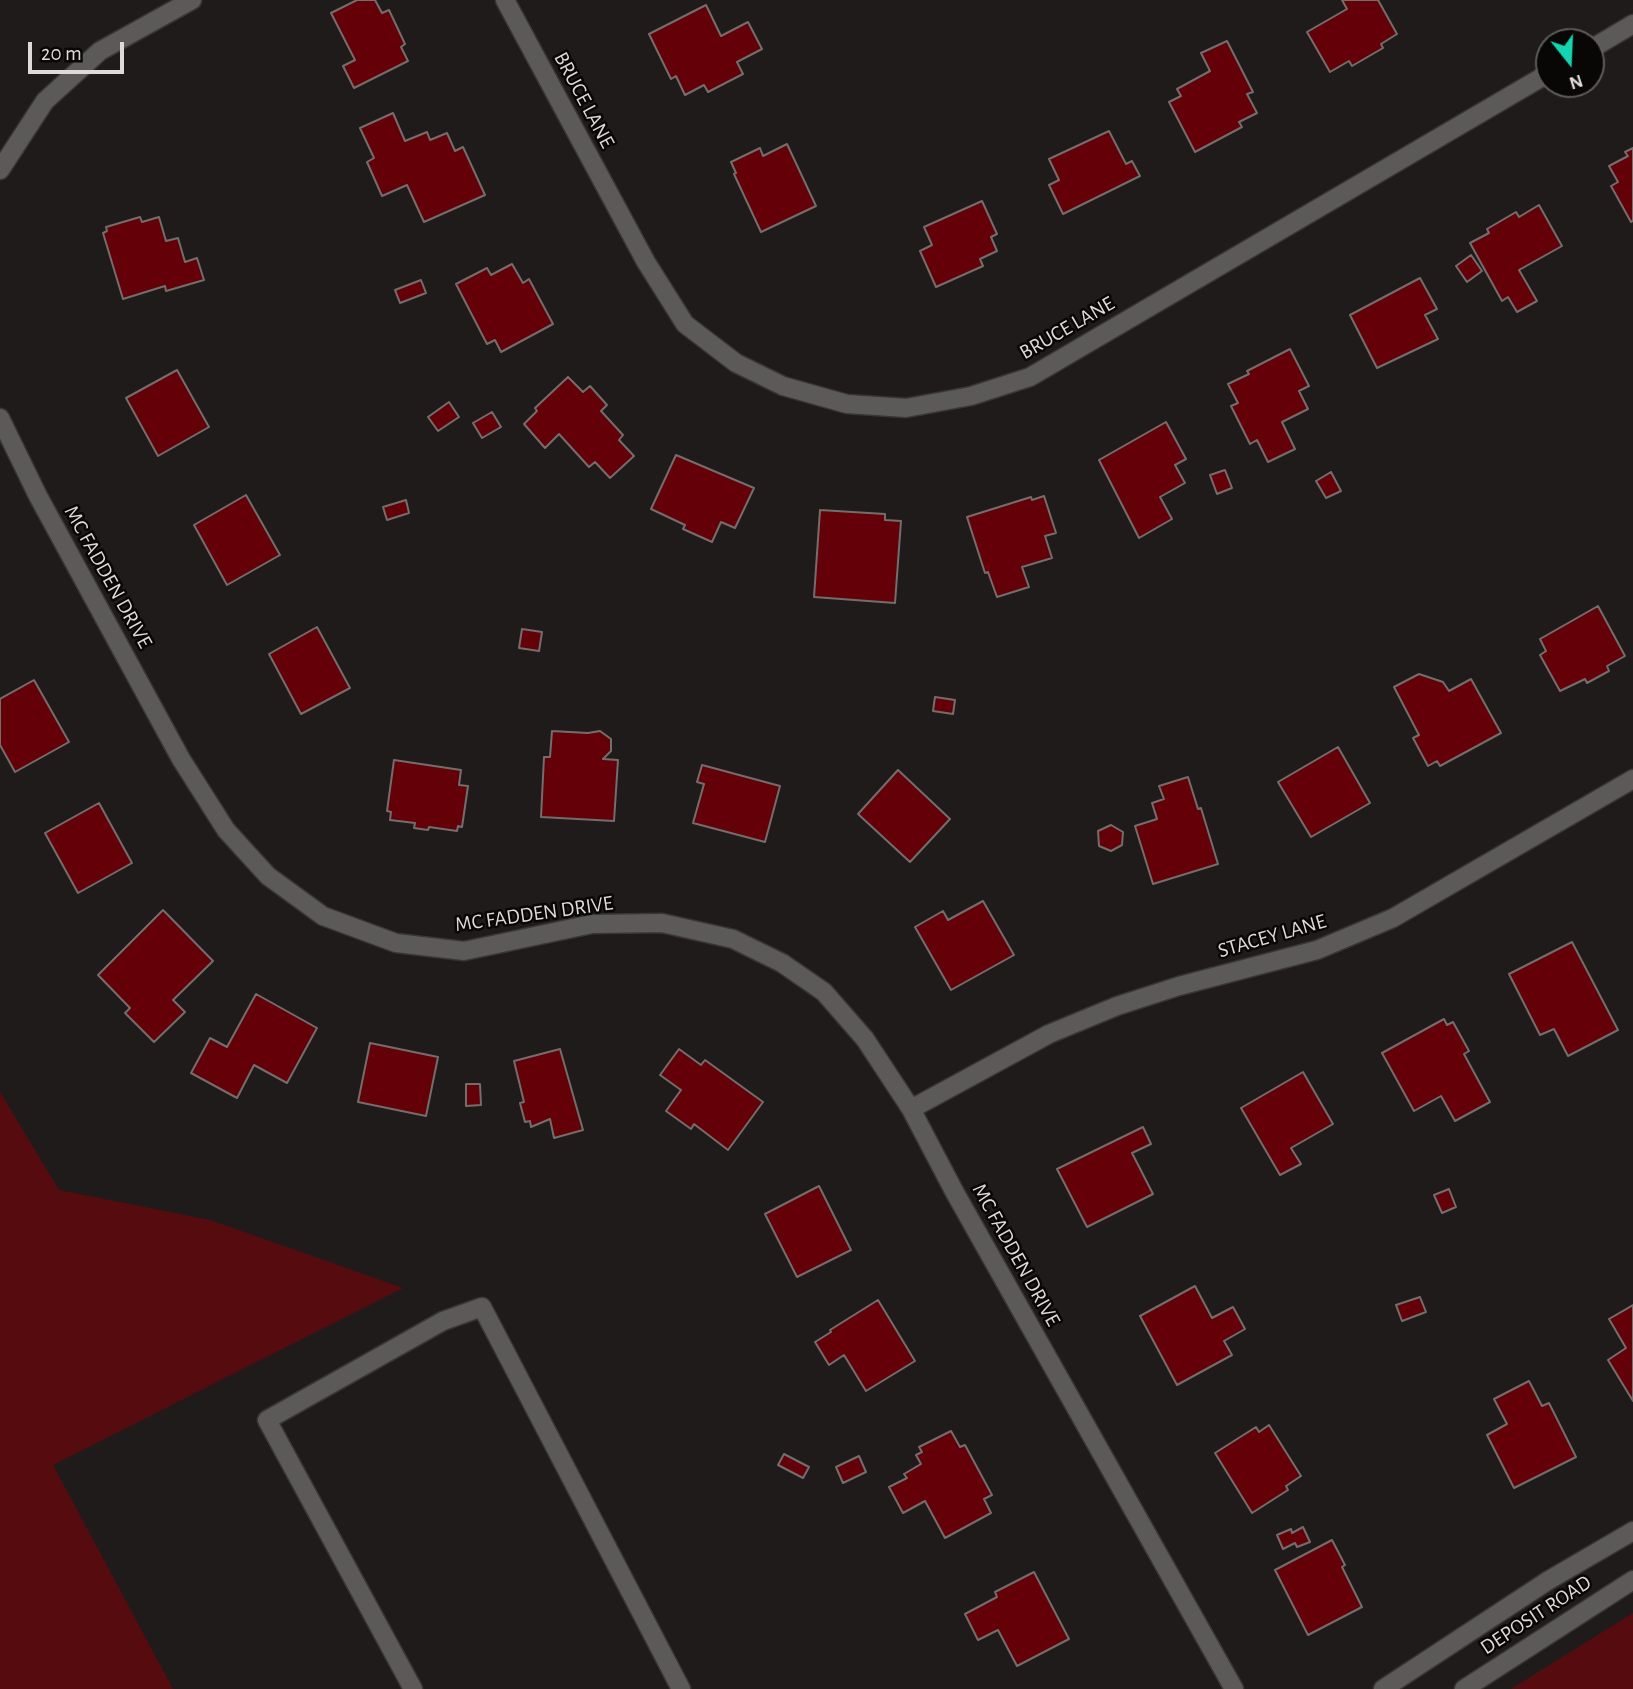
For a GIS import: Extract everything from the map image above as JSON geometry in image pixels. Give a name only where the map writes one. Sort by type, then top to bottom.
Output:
[{"type":"street","points":[[0,170],[45,101],[100,51],[169,5],[192,0]]},
{"type":"street","name":"BRUCE LANE","points":[[505,0],[628,229],[685,324],[736,363],[783,386],[847,404],[906,408],[971,396],[1030,377],[1535,81]]},
{"type":"street","points":[[1605,41],[1633,24]]},
{"type":"street","name":"MC FADDEN DRIVE","points":[[0,418],[38,496],[181,759],[226,830],[268,876],[323,916],[396,943],[464,951],[592,924],[662,923],[733,939],[782,963],[824,992],[865,1039],[911,1109],[954,1191],[1234,1689]]},
{"type":"street","name":"STACEY LANE","points":[[911,1109],[1049,1034],[1117,1006],[1179,986],[1317,950],[1394,918],[1633,779]]},
{"type":"street","points":[[413,1689],[267,1420],[443,1321],[482,1307],[681,1689]]},
{"type":"street","points":[[1383,1689],[1549,1580],[1633,1531]]},
{"type":"street","name":"DEPOSIT ROAD","points":[[1464,1689],[1633,1580]]},
{"type":"shaded area","points":[[0,1092],[59,1190],[210,1220],[403,1288],[53,1465],[173,1689],[0,1689]]},
{"type":"shaded area","points":[[1633,1613],[1633,1689],[1511,1689]]},
{"type":"building","points":[[357,0],[375,0],[382,13],[389,10],[405,44],[401,47],[408,61],[354,88],[343,66],[355,60],[331,13]]},
{"type":"building","points":[[1342,0],[1378,0],[1397,34],[1381,44],[1383,48],[1352,66],[1349,61],[1330,72],[1307,32],[1347,9]]},
{"type":"building","points":[[706,5],[721,36],[748,22],[762,49],[737,62],[743,74],[708,92],[704,85],[685,95],[676,76],[671,79],[649,34]]},
{"type":"building","points":[[1227,41],[1253,92],[1247,94],[1257,113],[1239,122],[1242,127],[1195,152],[1169,102],[1181,96],[1177,89],[1210,71],[1201,53]]},
{"type":"building","points":[[393,113],[405,141],[427,132],[430,140],[447,133],[455,151],[463,147],[485,195],[424,222],[407,185],[382,196],[367,162],[374,158],[360,128]]},
{"type":"building","points":[[1109,131],[1126,164],[1132,161],[1140,176],[1063,214],[1049,185],[1059,180],[1049,159]]},
{"type":"building","points":[[787,144],[816,206],[761,232],[731,162],[760,148],[763,156]]},
{"type":"building","points":[[1633,148],[1631,222],[1611,186],[1618,182],[1609,166],[1628,156],[1625,152]]},
{"type":"building","points":[[982,201],[997,234],[991,237],[997,251],[980,259],[983,266],[936,287],[920,251],[932,245],[924,227]]},
{"type":"building","points":[[1539,205],[1562,246],[1519,270],[1537,301],[1517,312],[1508,297],[1502,301],[1470,243],[1489,233],[1487,229],[1516,212],[1519,217]]},
{"type":"building","points":[[140,217],[142,222],[159,217],[166,241],[178,238],[185,262],[197,258],[204,280],[166,291],[165,286],[123,299],[103,233],[107,231],[106,227]]},
{"type":"building","points":[[1471,255],[1482,271],[1467,282],[1456,266]]},
{"type":"building","points":[[512,264],[523,283],[529,279],[553,324],[501,352],[495,340],[487,344],[456,284],[487,268],[491,275]]},
{"type":"building","points":[[1420,278],[1437,309],[1425,315],[1438,339],[1377,368],[1350,315]]},
{"type":"building","points":[[421,280],[426,293],[400,303],[395,290]]},
{"type":"building","points":[[1290,349],[1309,386],[1299,391],[1308,409],[1282,422],[1295,449],[1268,462],[1257,440],[1250,444],[1231,406],[1238,403],[1228,384]]},
{"type":"building","points":[[177,370],[209,427],[158,456],[126,398]]},
{"type":"building","points":[[568,377],[583,392],[590,386],[607,405],[601,411],[623,435],[619,440],[634,456],[610,478],[595,462],[589,467],[559,434],[545,448],[524,424],[537,411],[535,408]]},
{"type":"building","points":[[449,402],[459,417],[438,431],[428,417]]},
{"type":"building","points":[[492,412],[501,427],[482,438],[473,423]]},
{"type":"building","points":[[1166,422],[1186,459],[1175,465],[1185,483],[1160,497],[1172,519],[1139,538],[1099,460]]},
{"type":"building","points":[[676,455],[754,488],[735,528],[721,522],[712,542],[683,529],[685,525],[651,509]]},
{"type":"building","points":[[1225,470],[1232,488],[1217,494],[1210,475]]},
{"type":"building","points":[[1331,472],[1341,491],[1326,498],[1316,481]]},
{"type":"building","points":[[246,495],[280,555],[227,585],[194,525]]},
{"type":"building","points":[[1044,496],[1056,533],[1045,536],[1052,558],[1022,567],[1029,587],[997,597],[988,572],[985,573],[967,517],[1031,497],[1032,500]]},
{"type":"building","points":[[406,500],[409,513],[387,520],[383,507]]},
{"type":"building","points":[[820,510],[885,514],[885,520],[901,521],[895,603],[814,597]]},
{"type":"building","points":[[1598,606],[1625,656],[1607,666],[1609,671],[1587,683],[1585,679],[1560,691],[1540,655],[1546,651],[1540,639]]},
{"type":"building","points":[[317,627],[350,688],[301,714],[269,654]]},
{"type":"building","points":[[522,629],[542,632],[539,651],[519,648]]},
{"type":"building","points":[[1419,674],[1443,682],[1449,691],[1471,679],[1501,733],[1440,766],[1437,761],[1428,766],[1413,738],[1419,735],[1394,687]]},
{"type":"building","points":[[34,680],[69,742],[15,772],[0,745],[0,699]]},
{"type":"building","points":[[935,697],[955,700],[953,714],[933,711]]},
{"type":"building","points":[[552,731],[600,731],[611,739],[611,751],[603,759],[618,760],[614,821],[541,817],[544,757],[550,757]]},
{"type":"building","points":[[1338,747],[1370,803],[1311,837],[1278,782]]},
{"type":"building","points":[[394,760],[461,770],[459,785],[468,786],[462,827],[458,826],[457,831],[429,827],[428,830],[414,828],[415,823],[390,820],[391,812],[387,811]]},
{"type":"building","points":[[702,765],[780,786],[765,842],[693,823],[704,784],[697,782]]},
{"type":"building","points":[[898,770],[950,819],[910,862],[858,814]]},
{"type":"building","points":[[1188,777],[1198,809],[1201,808],[1218,864],[1153,884],[1135,826],[1157,819],[1152,803],[1164,799],[1159,786]]},
{"type":"building","points":[[99,803],[132,863],[78,893],[45,833]]},
{"type":"building","points":[[1111,825],[1123,832],[1122,845],[1111,851],[1099,846],[1098,831]]},
{"type":"building","points":[[983,901],[1014,955],[951,990],[915,927],[943,911],[948,920]]},
{"type":"building","points":[[163,910],[213,961],[173,1000],[185,1012],[154,1042],[125,1013],[130,1008],[98,975]]},
{"type":"building","points":[[1572,942],[1618,1030],[1568,1056],[1554,1029],[1540,1035],[1509,974]]},
{"type":"building","points":[[256,994],[317,1028],[287,1083],[254,1065],[237,1098],[191,1073],[210,1038],[227,1047]]},
{"type":"building","points":[[1444,1019],[1447,1025],[1453,1022],[1469,1051],[1464,1054],[1490,1102],[1455,1121],[1441,1096],[1414,1111],[1382,1053]]},
{"type":"building","points":[[370,1043],[438,1057],[426,1116],[358,1102]]},
{"type":"building","points":[[560,1049],[583,1130],[554,1138],[550,1119],[531,1127],[530,1121],[525,1122],[520,1103],[524,1102],[514,1061]]},
{"type":"building","points":[[679,1049],[701,1065],[705,1060],[763,1102],[728,1150],[694,1124],[691,1129],[666,1111],[681,1090],[660,1075]]},
{"type":"building","points":[[1303,1072],[1333,1124],[1291,1148],[1301,1164],[1280,1175],[1241,1108]]},
{"type":"building","points":[[466,1084],[480,1084],[481,1105],[466,1106]]},
{"type":"building","points":[[1143,1127],[1151,1144],[1132,1153],[1153,1194],[1087,1227],[1057,1169]]},
{"type":"building","points":[[819,1186],[851,1250],[797,1277],[765,1214]]},
{"type":"building","points":[[1449,1189],[1456,1207],[1442,1213],[1434,1195]]},
{"type":"building","points":[[1195,1286],[1212,1318],[1233,1307],[1245,1329],[1224,1341],[1232,1355],[1177,1385],[1140,1316]]},
{"type":"building","points":[[1420,1297],[1426,1312],[1402,1321],[1396,1305]]},
{"type":"building","points":[[878,1300],[915,1361],[866,1391],[844,1355],[829,1365],[815,1342]]},
{"type":"building","points":[[1633,1305],[1633,1401],[1608,1360],[1626,1348],[1609,1319]]},
{"type":"building","points":[[1529,1381],[1542,1406],[1549,1403],[1576,1457],[1514,1488],[1487,1435],[1507,1424],[1494,1399]]},
{"type":"building","points":[[1269,1425],[1301,1476],[1286,1486],[1288,1490],[1252,1513],[1215,1453],[1256,1427],[1259,1432]]},
{"type":"building","points":[[951,1431],[960,1447],[965,1445],[992,1495],[984,1499],[991,1513],[945,1538],[925,1501],[903,1513],[889,1487],[907,1478],[904,1474],[921,1464],[916,1455],[922,1452],[919,1447]]},
{"type":"building","points":[[784,1454],[809,1467],[803,1478],[778,1465]]},
{"type":"building","points":[[859,1456],[866,1472],[843,1483],[836,1467]]},
{"type":"building","points":[[1303,1527],[1310,1542],[1297,1547],[1295,1543],[1283,1549],[1277,1535],[1291,1529],[1292,1533]]},
{"type":"building","points":[[1332,1540],[1362,1607],[1308,1635],[1275,1570]]},
{"type":"building","points":[[1034,1572],[1069,1639],[1017,1666],[998,1630],[978,1640],[965,1614],[997,1597],[995,1592]]}]
